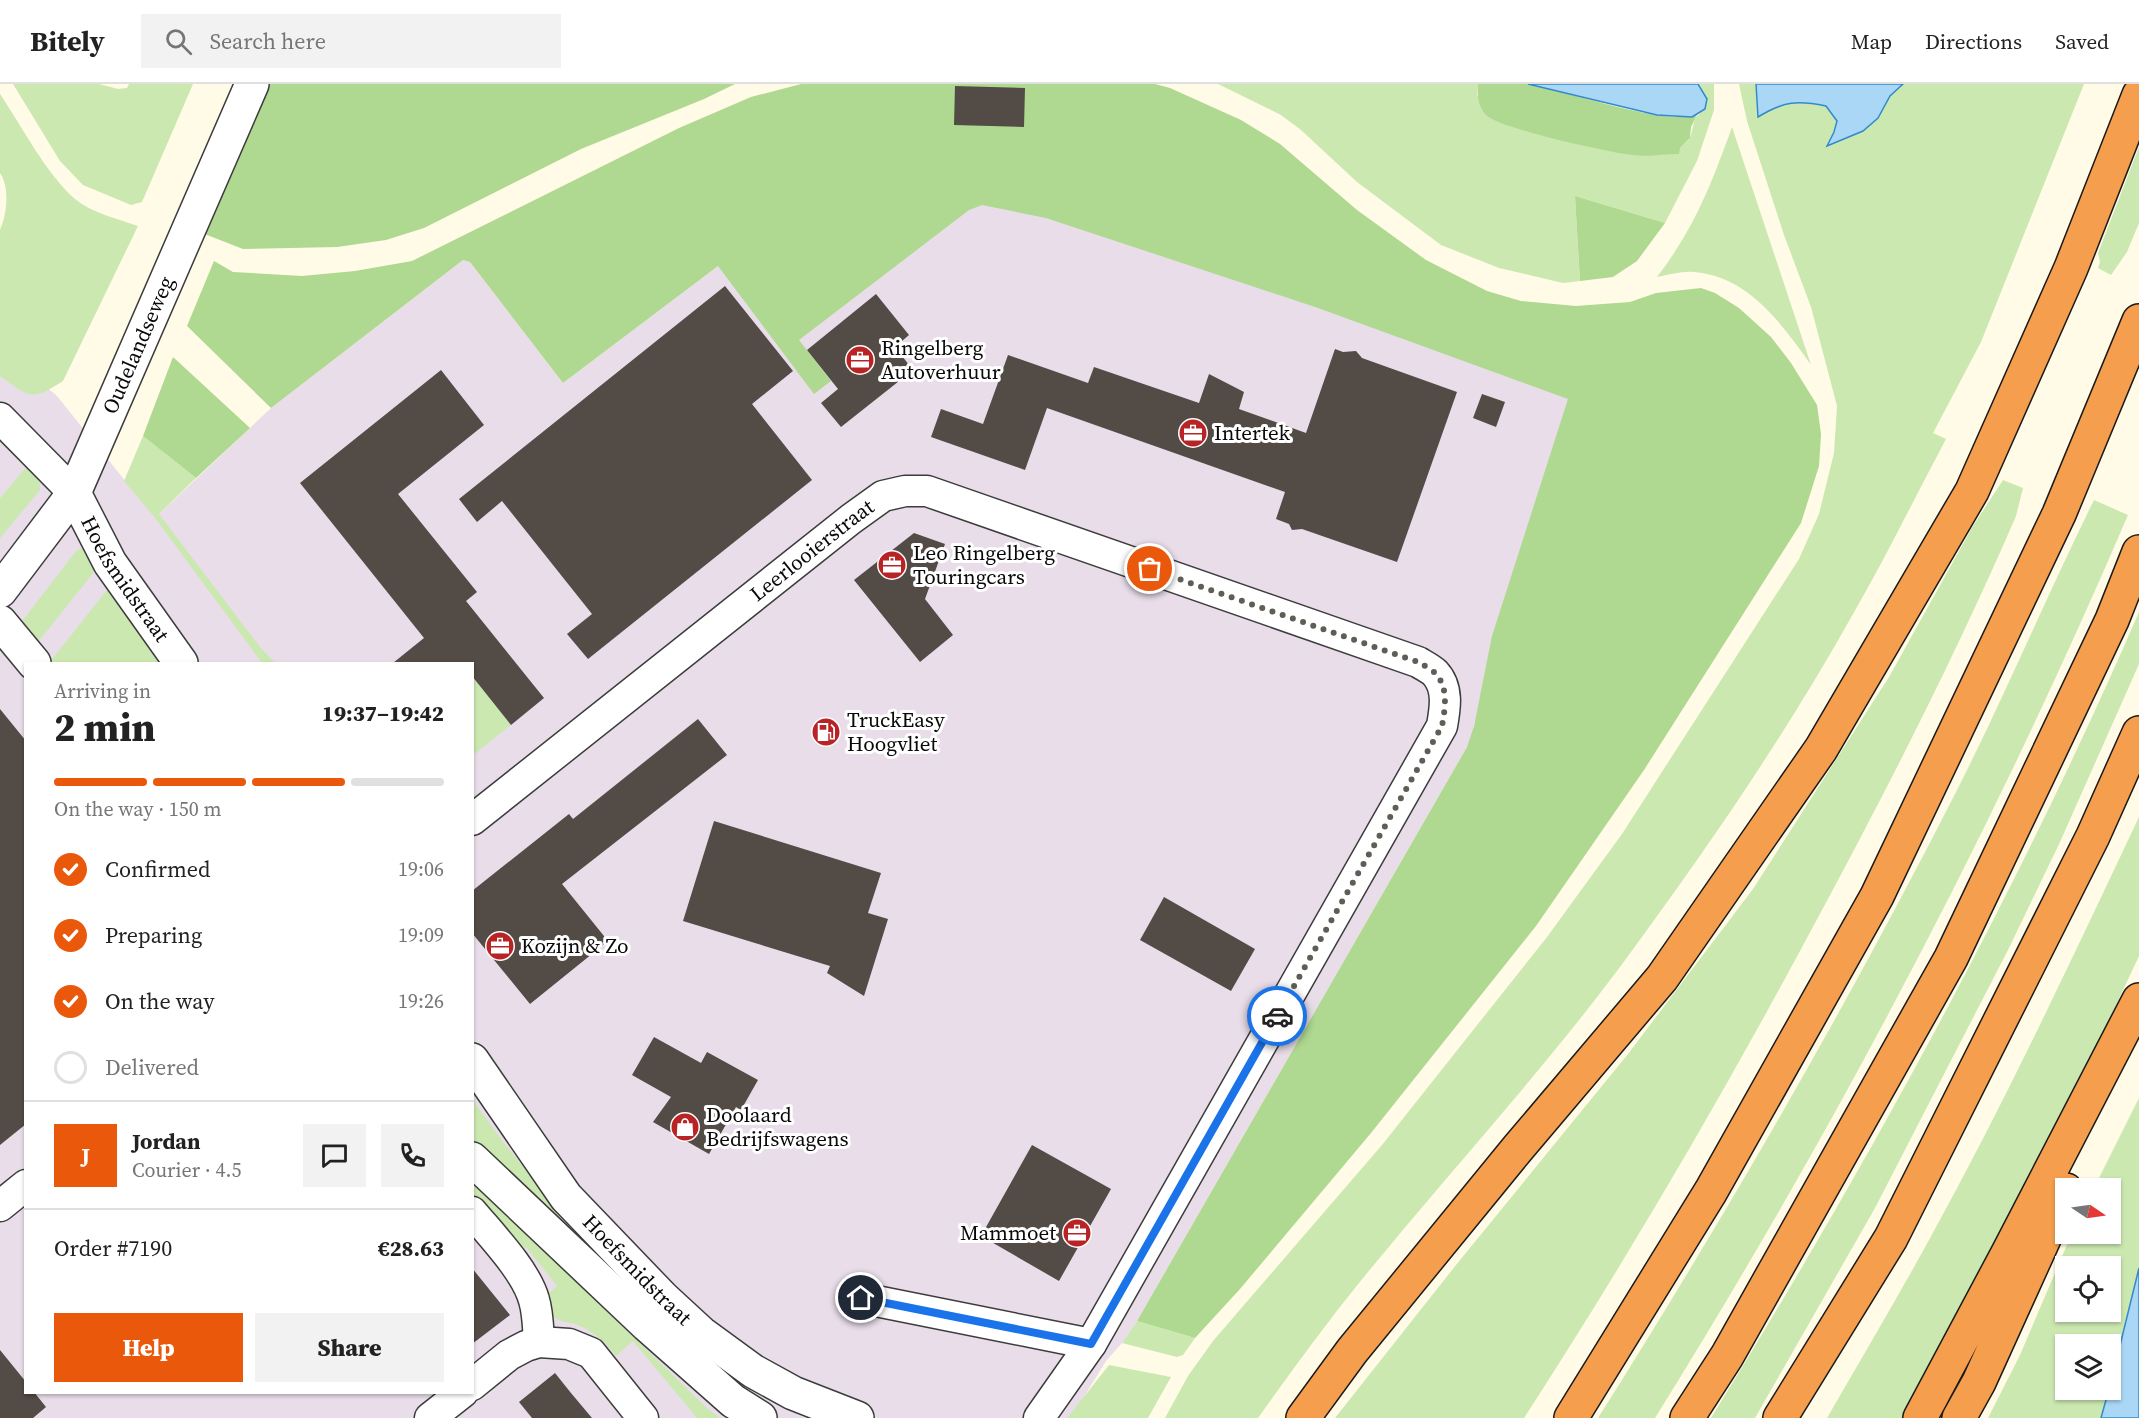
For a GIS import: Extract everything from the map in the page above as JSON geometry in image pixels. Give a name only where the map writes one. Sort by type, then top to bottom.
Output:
[{"type":"highway","points":[[1303,1418],[1352,1351],[1662,978],[1821,749],[1972,491],[2071,268],[2139,95]]},
{"type":"highway","points":[[1571,1418],[1711,1191],[1877,896],[2059,514],[2139,321]]},
{"type":"highway","points":[[1687,1418],[1726,1356],[1951,958],[2112,620],[2139,552]]},
{"type":"highway","points":[[1780,1418],[1891,1238],[2093,836],[2139,733]]},
{"type":"highway","points":[[1920,1418],[2139,1000]]},
{"type":"highway","points":[[2071,1178],[2139,1016]]},
{"type":"highway","points":[[1959,1418],[1979,1382],[2055,1213]]},
{"type":"street","name":"Oudelandseweg","points":[[0,591],[74,493],[252,84]]},
{"type":"street","points":[[0,418],[74,493]]},
{"type":"street","name":"Leerlooierstraat","points":[[474,818],[851,519],[883,496],[905,491],[927,491],[1418,662],[1436,674],[1445,694],[1442,726],[1091,1344],[1039,1418]]},
{"type":"street","name":"Hoefsmidstraat","points":[[74,493],[110,563],[180,662]]},
{"type":"street","points":[[0,622],[33,662]]},
{"type":"street","name":"Hoefsmidstraat","points":[[474,1063],[566,1197],[663,1298],[701,1333],[753,1371],[793,1393],[857,1418]]},
{"type":"street","name":"Hoefsmidstraat","points":[[474,1161],[647,1325],[733,1401],[760,1418]]},
{"type":"street","points":[[0,1206],[24,1187]]},
{"type":"street","points":[[474,1215],[523,1276],[530,1289],[535,1302],[539,1342]]},
{"type":"street","points":[[861,1298],[1091,1344]]},
{"type":"street","points":[[474,1382],[509,1355],[539,1342],[570,1344],[591,1353],[643,1418]]},
{"type":"street","points":[[430,1418],[460,1394]]},
{"type":"shaded area","points":[[974,197],[1117,230],[1572,397],[1467,747],[1137,1321],[1106,1361],[1068,1418],[0,1418],[0,348],[57,396],[155,518],[271,408],[463,260],[470,262],[563,383],[718,266]]},
{"type":"green space","points":[[13,84],[99,84],[118,89],[127,88],[129,84],[193,84],[142,202],[131,205],[83,185],[60,161]]},
{"type":"green space","points":[[267,84],[735,84],[581,149],[424,228],[386,240],[337,247],[243,249],[202,233]]},
{"type":"green space","points":[[801,84],[1155,84],[1170,88],[1241,120],[1280,144],[1357,210],[1426,260],[1487,291],[1521,301],[1576,306],[1630,302],[1656,293],[1701,288],[1715,293],[1739,308],[1771,337],[1791,363],[1817,405],[1821,434],[1819,466],[1801,523],[1644,770],[1536,926],[1371,1133],[1240,1289],[1195,1338],[1137,1321],[1467,747],[1474,726],[1492,636],[1568,399],[1318,308],[1046,218],[982,205],[969,210],[799,340],[831,381],[814,394],[718,266],[563,383],[470,262],[463,260],[271,408],[187,326],[214,261],[233,272],[302,276],[355,271],[412,261],[679,128],[751,97]]},
{"type":"green space","points":[[1218,84],[1478,84],[1477,95],[1680,148],[1690,138],[1695,119],[1705,109],[1701,87],[1698,84],[1714,84],[1714,110],[1697,161],[1665,223],[1575,196],[1580,281],[1563,283],[1499,268],[1441,245],[1357,182],[1301,130],[1281,115]]},
{"type":"green space","points":[[1478,84],[1530,84],[1617,107],[1666,116],[1685,117],[1698,113],[1691,127],[1690,138],[1680,148],[1679,154],[1633,155],[1555,139],[1495,120],[1486,115],[1481,108]]},
{"type":"green space","points":[[1739,84],[1756,84],[1758,116],[1791,103],[1826,106],[1837,121],[1827,145],[1878,118],[1890,96],[1903,84],[2084,84],[1981,342],[1933,433],[1946,439],[1877,571],[1828,658],[1775,744],[1719,828],[1599,995],[1359,1283],[1320,1332],[1258,1418],[1165,1418],[1188,1376],[1213,1341],[1382,1145],[1547,937],[1622,834],[1799,559],[1819,514],[1834,453],[1837,406],[1811,307],[1784,235],[1747,121]]},
{"type":"green space","points":[[0,94],[54,177],[75,199],[97,212],[138,226],[63,381],[36,394],[18,389],[0,376],[0,230],[6,193],[0,173]]},
{"type":"green space","points":[[1732,127],[1811,365],[1762,305],[1731,282],[1713,275],[1694,272],[1657,277],[1682,241],[1701,205]]},
{"type":"green space","points":[[2139,147],[2139,223],[2127,252],[2111,275],[2098,268],[2100,262],[2098,253]]},
{"type":"green space","points":[[1575,196],[1665,223],[1637,261],[1613,277],[1580,281]]},
{"type":"green space","points":[[173,357],[250,428],[196,478],[143,436]]},
{"type":"green space","points":[[143,436],[196,478],[159,514],[260,647],[274,662],[261,662],[155,518],[124,481]]},
{"type":"green space","points":[[28,465],[39,476],[40,490],[0,538],[0,498]]},
{"type":"green space","points":[[2003,480],[2023,488],[2016,516],[1948,665],[1899,764],[1787,975],[1715,1103],[1603,1293],[1524,1418],[1335,1418],[1628,1054],[1753,889],[1889,677],[1973,526]]},
{"type":"green space","points":[[2094,500],[2128,515],[2023,748],[1909,975],[1848,1088],[1722,1309],[1655,1418],[1598,1418],[1784,1110],[1914,874],[1973,758]]},
{"type":"green space","points":[[89,548],[102,562],[34,647],[23,620],[76,551]]},
{"type":"green space","points":[[114,581],[171,662],[50,662]]},
{"type":"green space","points":[[2139,612],[2139,664],[2060,842],[2009,948],[1875,1208],[1755,1418],[1711,1418],[1828,1222],[1940,1023],[2044,819]]},
{"type":"green space","points":[[474,679],[511,725],[474,754]]},
{"type":"green space","points":[[2139,817],[2139,956],[2056,1133],[1905,1418],[1827,1418],[1917,1262],[1984,1136]]},
{"type":"green space","points":[[2139,1098],[2139,1268],[2121,1341],[2121,1334],[2055,1334],[2055,1400],[2106,1400],[2101,1418],[1988,1418],[2020,1355],[2055,1273],[2055,1322],[2121,1322],[2121,1256],[2062,1256],[2067,1244],[2121,1244],[2121,1178],[2099,1178]]},
{"type":"green space","points":[[474,1102],[504,1143],[562,1214],[554,1220],[474,1144]]},
{"type":"green space","points":[[474,1178],[535,1229],[529,1236],[720,1418],[697,1418],[633,1341],[616,1356],[593,1333],[555,1318],[551,1314],[549,1293],[557,1286],[526,1247],[518,1252],[474,1197]]},
{"type":"green space","points":[[1137,1321],[1195,1338],[1183,1355],[1177,1357],[1122,1343]]},
{"type":"green space","points":[[1109,1365],[1171,1377],[1148,1418],[1067,1418]]},
{"type":"water","points":[[1528,84],[1698,84],[1707,99],[1705,109],[1692,117],[1657,115]]},
{"type":"water","points":[[1756,84],[1903,84],[1890,96],[1878,118],[1863,131],[1827,146],[1837,121],[1826,106],[1791,103],[1758,117]]},
{"type":"water","points":[[2139,1268],[2139,1418],[2101,1418],[2106,1400],[2121,1400],[2121,1341]]},
{"type":"building","points":[[955,86],[1025,88],[1024,127],[954,125]]},
{"type":"building","points":[[725,286],[793,371],[752,404],[812,480],[588,659],[567,634],[592,614],[502,501],[477,522],[459,499]]},
{"type":"building","name":"Ringelberg Autoverhuur","points":[[876,294],[909,335],[895,347],[913,370],[841,427],[821,403],[838,389],[807,350]]},
{"type":"building","points":[[1335,349],[1343,352],[1356,351],[1362,358],[1457,392],[1397,562],[1302,529],[1292,530],[1289,524],[1276,519],[1285,492],[1047,408],[1025,470],[931,437],[941,409],[983,424],[1008,355],[1088,383],[1094,367],[1199,403],[1209,374],[1244,392],[1239,409],[1306,433]]},
{"type":"building","points":[[441,370],[484,425],[398,494],[477,592],[466,601],[544,698],[511,725],[474,679],[474,662],[394,662],[424,638],[300,483]]},
{"type":"building","points":[[1482,394],[1505,402],[1496,427],[1473,418]]},
{"type":"building","points":[[914,533],[945,544],[925,599],[953,635],[920,662],[854,580]]},
{"type":"building","points":[[0,709],[24,739],[24,1126],[0,1145]]},
{"type":"building","points":[[698,719],[727,755],[562,884],[608,941],[530,1004],[474,935],[474,889],[569,814],[573,819]]},
{"type":"building","points":[[714,821],[881,873],[868,913],[888,919],[864,996],[827,973],[830,966],[683,921]]},
{"type":"building","points":[[1164,897],[1255,949],[1231,991],[1140,940]]},
{"type":"building","points":[[654,1037],[701,1063],[707,1052],[758,1080],[741,1110],[736,1107],[709,1154],[653,1122],[671,1097],[632,1075]]},
{"type":"building","points":[[1032,1145],[1111,1189],[1059,1281],[981,1236]]},
{"type":"building","points":[[474,1270],[510,1315],[474,1342]]},
{"type":"building","points":[[0,1350],[24,1380],[24,1394],[36,1394],[46,1407],[33,1418],[0,1418]]},
{"type":"building","points":[[555,1373],[592,1418],[532,1418],[519,1402]]},
{"type":"way so far","points":[[1150,569],[1418,662],[1436,674],[1445,694],[1442,726],[1277,1016]]},
{"type":"place","name":"Ringelberg Autoverhuur","points":[[860,360]]},
{"type":"place","name":"Intertek","points":[[1193,433]]},
{"type":"place","name":"Leo Ringelberg Touringcars","points":[[892,565]]},
{"type":"place","name":"TruckEasy Hoogvliet","points":[[826,732]]},
{"type":"place","name":"Kozijn & Zo","points":[[500,946]]},
{"type":"place","name":"Doolaard Bedrijfswagens","points":[[685,1127]]},
{"type":"place","name":"Mammoet","points":[[1077,1233]]},
{"type":"route","points":[[861,1298],[1091,1344],[1277,1016]]}]
